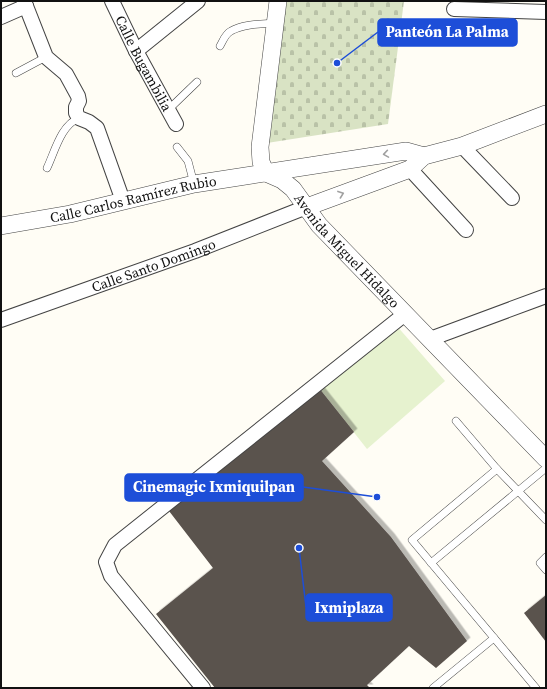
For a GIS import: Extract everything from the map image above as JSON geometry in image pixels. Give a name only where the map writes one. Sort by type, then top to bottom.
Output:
[{"type":"street","name":"Calle Bugambilia","points":[[112,1],[136,51],[176,124]]},
{"type":"street","points":[[136,51],[198,1]]},
{"type":"street","points":[[266,173],[261,162],[260,147],[278,1]]},
{"type":"street","points":[[1,17],[25,4],[46,57],[66,74],[78,96],[79,101],[76,107],[76,113],[79,118],[89,122],[97,128],[123,201]]},
{"type":"street","points":[[454,8],[546,12]]},
{"type":"street","points":[[304,208],[410,169],[424,156],[462,146],[546,114]]},
{"type":"street","points":[[462,146],[512,198]]},
{"type":"street","name":"Calle Carlos Ramírez Rubio","points":[[1,226],[70,214],[194,184],[406,151],[424,156]]},
{"type":"street","points":[[410,169],[466,230]]},
{"type":"street","name":"Avenida Miguel Hidalgo","points":[[266,173],[282,180],[292,189],[304,208],[318,225],[546,459]]},
{"type":"street","name":"Calle Santo Domingo","points":[[1,320],[195,251],[304,208]]},
{"type":"street","points":[[430,339],[546,296]]},
{"type":"street","points":[[203,688],[111,576],[106,562],[114,545],[405,314]]},
{"type":"lane","points":[[220,46],[224,37],[230,31],[253,25],[275,23]]},
{"type":"lane","points":[[16,73],[46,57]]},
{"type":"lane","points":[[169,109],[197,82]]},
{"type":"lane","points":[[47,168],[64,131],[71,121],[79,118]]},
{"type":"lane","points":[[177,147],[188,161],[194,184]]},
{"type":"lane","points":[[456,421],[497,469],[546,520]]},
{"type":"lane","points":[[431,563],[546,468]]},
{"type":"lane","points":[[497,469],[412,540],[536,688]]},
{"type":"lane","points":[[546,557],[540,563],[546,570]]},
{"type":"lane","points":[[433,688],[494,638]]},
{"type":"green space","points":[[285,1],[404,1],[388,124],[267,143]]},
{"type":"green space","points":[[396,325],[445,381],[367,449],[319,388]]},
{"type":"building","points":[[319,388],[354,432],[322,461],[391,537],[467,641],[436,668],[409,646],[367,685],[370,688],[215,688],[156,614],[213,568],[169,511]]},
{"type":"building","points":[[546,595],[546,642],[524,613]]},
{"type":"place","name":"Panteón La Palma","points":[[337,63]]},
{"type":"place","name":"Cinemagic Ixmiquilpan","points":[[377,497]]},
{"type":"place","name":"Ixmiplaza","points":[[299,548]]}]
